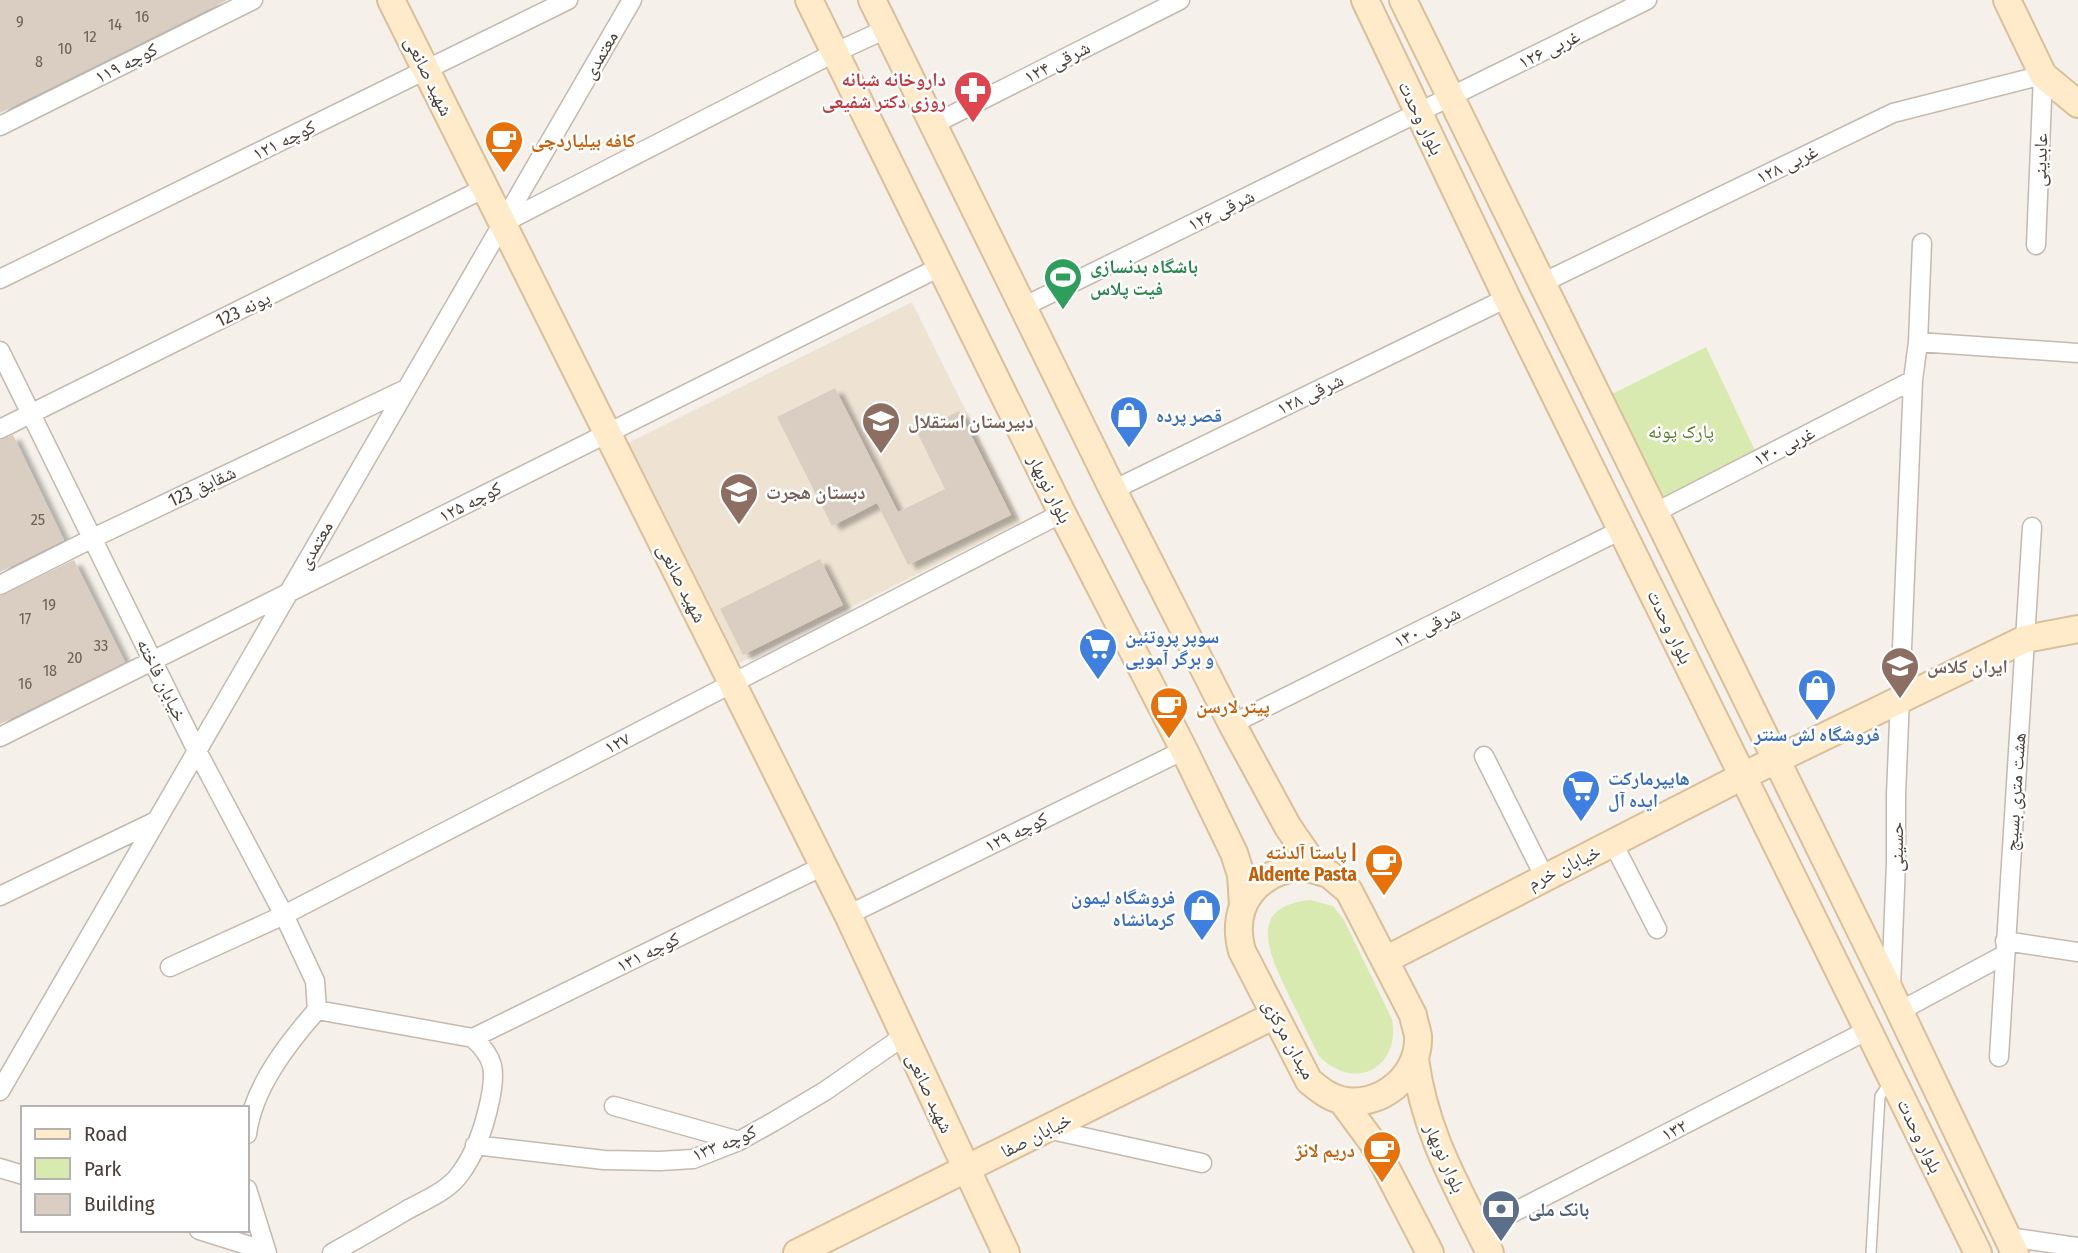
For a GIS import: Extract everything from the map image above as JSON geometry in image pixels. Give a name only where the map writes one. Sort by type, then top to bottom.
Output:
[{"type":"street","name":"کوچه ۱۱۹","points":[[0,126],[253,0]]},
{"type":"street","name":"شهید صانعی","points":[[391,0],[848,915],[1006,1253]]},
{"type":"street","name":"کوچه ۱۲۱","points":[[0,279],[568,0]]},
{"type":"street","name":"معتمدی","points":[[0,1091],[632,0]]},
{"type":"street","name":"بلوار نوبهار","points":[[808,0],[1234,853],[1241,875],[1243,905]]},
{"type":"street","points":[[872,0],[1113,490],[1232,724],[1288,827],[1317,869]]},
{"type":"street","name":"۱۲۴ شرقی","points":[[934,124],[1180,0]]},
{"type":"street","name":"بلوار وحدت","points":[[1365,0],[1507,298],[1978,1253]]},
{"type":"street","name":"بلوار وحدت","points":[[1403,0],[1656,512],[2012,1245]]},
{"type":"street","name":"۱۲۶ غربی","points":[[1419,112],[1647,0]]},
{"type":"street","points":[[2007,0],[2043,75],[2078,104]]},
{"type":"street","points":[[503,223],[834,53],[887,29]]},
{"type":"street","name":"عابدینی","points":[[2036,245],[2043,75]]},
{"type":"street","name":"۱۲۸ غربی","points":[[1542,282],[1893,113],[2043,75]]},
{"type":"street","name":"۱۲۶ شرقی","points":[[1023,307],[1419,112]]},
{"type":"street","name":"123 پونه","points":[[0,429],[485,188]]},
{"type":"street","name":"حسینی","points":[[1895,1002],[1900,700],[1913,380],[1922,243]]},
{"type":"street","name":"کوچه ۱۲۵","points":[[0,737],[940,267]]},
{"type":"street","name":"۱۲۸ شرقی","points":[[1113,490],[1507,298]]},
{"type":"street","points":[[1917,342],[2078,353]]},
{"type":"street","name":"خیابان فاخته","points":[[0,351],[196,749],[284,915],[315,981],[317,1010]]},
{"type":"street","name":"۱۳۰ غربی","points":[[1656,512],[1913,380]]},
{"type":"street","name":"123 شقایق","points":[[0,585],[405,389]]},
{"type":"street","name":"۱۲۷","points":[[170,967],[284,915],[1062,513]]},
{"type":"street","name":"هشت متری بسیج","points":[[1999,1057],[2032,527]]},
{"type":"street","name":"۱۳۰ شرقی","points":[[1232,724],[1622,530]]},
{"type":"street","points":[[1777,760],[2025,639],[2078,629]]},
{"type":"street","name":"کوچه ۱۲۹","points":[[848,915],[1184,750]]},
{"type":"street","points":[[1484,756],[1544,876]]},
{"type":"street","name":"خیابان خرم","points":[[1385,960],[1544,876],[1777,760]]},
{"type":"street","points":[[0,896],[156,821]]},
{"type":"street","points":[[1613,843],[1657,929]]},
{"type":"street","name":"کوچه ۱۳۱","points":[[472,1038],[823,866]]},
{"type":"street","points":[[1243,905],[1257,884],[1279,871],[1304,867],[1329,874],[1349,891],[1413,1015],[1418,1037],[1415,1059],[1404,1079],[1386,1094],[1365,1101],[1342,1101]]},
{"type":"street","name":"میدان مرکزی","points":[[1243,905],[1239,940],[1242,951],[1309,1081],[1324,1094],[1342,1101]]},
{"type":"street","points":[[1895,1002],[2005,948],[2078,952]]},
{"type":"street","points":[[248,1126],[249,1118],[270,1074],[294,1035],[317,1010],[472,1038],[485,1049],[492,1063],[495,1080],[488,1110],[460,1175],[443,1190],[332,1253]]},
{"type":"street","name":"خیابان صفا","points":[[797,1253],[1275,1015]]},
{"type":"street","name":"۱۳۲","points":[[1485,1242],[1868,1030]]},
{"type":"street","name":"کوچه ۱۳۳","points":[[475,1145],[604,1160],[692,1159],[739,1141],[825,1091],[904,1036]]},
{"type":"street","name":"بلوار نوبهار","points":[[1415,1059],[1420,1094],[1437,1146],[1485,1242]]},
{"type":"street","points":[[1342,1101],[1373,1143],[1427,1252]]},
{"type":"street","points":[[614,1106],[739,1141]]},
{"type":"street","points":[[1047,1129],[1202,1163]]},
{"type":"street","points":[[0,1168],[21,1174]]},
{"type":"street","points":[[248,1192],[267,1252]]},
{"type":"street","points":[[205,1232],[267,1252]]},
{"type":"street","points":[[2012,1245],[2078,1247]]},
{"type":"lane","points":[[1871,1253],[1880,1096],[1892,1079]]},
{"type":"shaded area","name":"دبیرستان استقلال","points":[[912,302],[1021,522],[738,664],[628,443]]},
{"type":"green space","name":"پارک پونه","points":[[1706,347],[1759,459],[1656,512],[1600,400]]},
{"type":"green space","points":[[1311,900],[1333,906],[1344,920],[1392,1019],[1393,1036],[1389,1051],[1382,1062],[1372,1070],[1346,1072],[1332,1067],[1319,1056],[1276,967],[1268,937],[1269,923],[1276,912],[1290,904]]},
{"type":"building","points":[[0,0],[227,0],[0,113]]},
{"type":"building","points":[[835,388],[898,512],[945,489],[917,432],[959,411],[1011,515],[908,565],[877,503],[832,526],[777,417]]},
{"type":"building","points":[[13,435],[64,540],[0,572],[0,440]]},
{"type":"building","points":[[820,559],[843,605],[743,655],[720,609]]},
{"type":"building","points":[[74,560],[125,662],[0,724],[0,596]]},
{"type":"place","name":"داروخانه شبانه روزی دکتر شفیعی","points":[[973,124]]},
{"type":"place","name":"کافه بیلیاردچی","points":[[504,174]]},
{"type":"place","name":"باشگاه بدنسازی فیت پلاس","points":[[1063,311]]},
{"type":"place","name":"قصر پرده","points":[[1129,449]]},
{"type":"place","name":"دبیرستان استقلال","points":[[881,455]]},
{"type":"place","name":"دبستان هجرت","points":[[739,526]]},
{"type":"place","name":"سوپر پروتئین و برگر آمویی","points":[[1098,681]]},
{"type":"place","name":"ایران کلاس","points":[[1900,700]]},
{"type":"place","name":"فروشگاه لش سنتر","points":[[1817,722]]},
{"type":"place","name":"پیتر لارسن","points":[[1169,740]]},
{"type":"place","name":"هایپرمارکت ایده آل","points":[[1581,823]]},
{"type":"place","name":"پاستا آلدنته | Aldente Pasta","points":[[1384,897]]},
{"type":"place","name":"فروشگاه لیمون کرمانشاه","points":[[1202,942]]},
{"type":"place","name":"دریم لانژ","points":[[1382,1184]]},
{"type":"place","name":"بانک ملی","points":[[1501,1243]]}]
